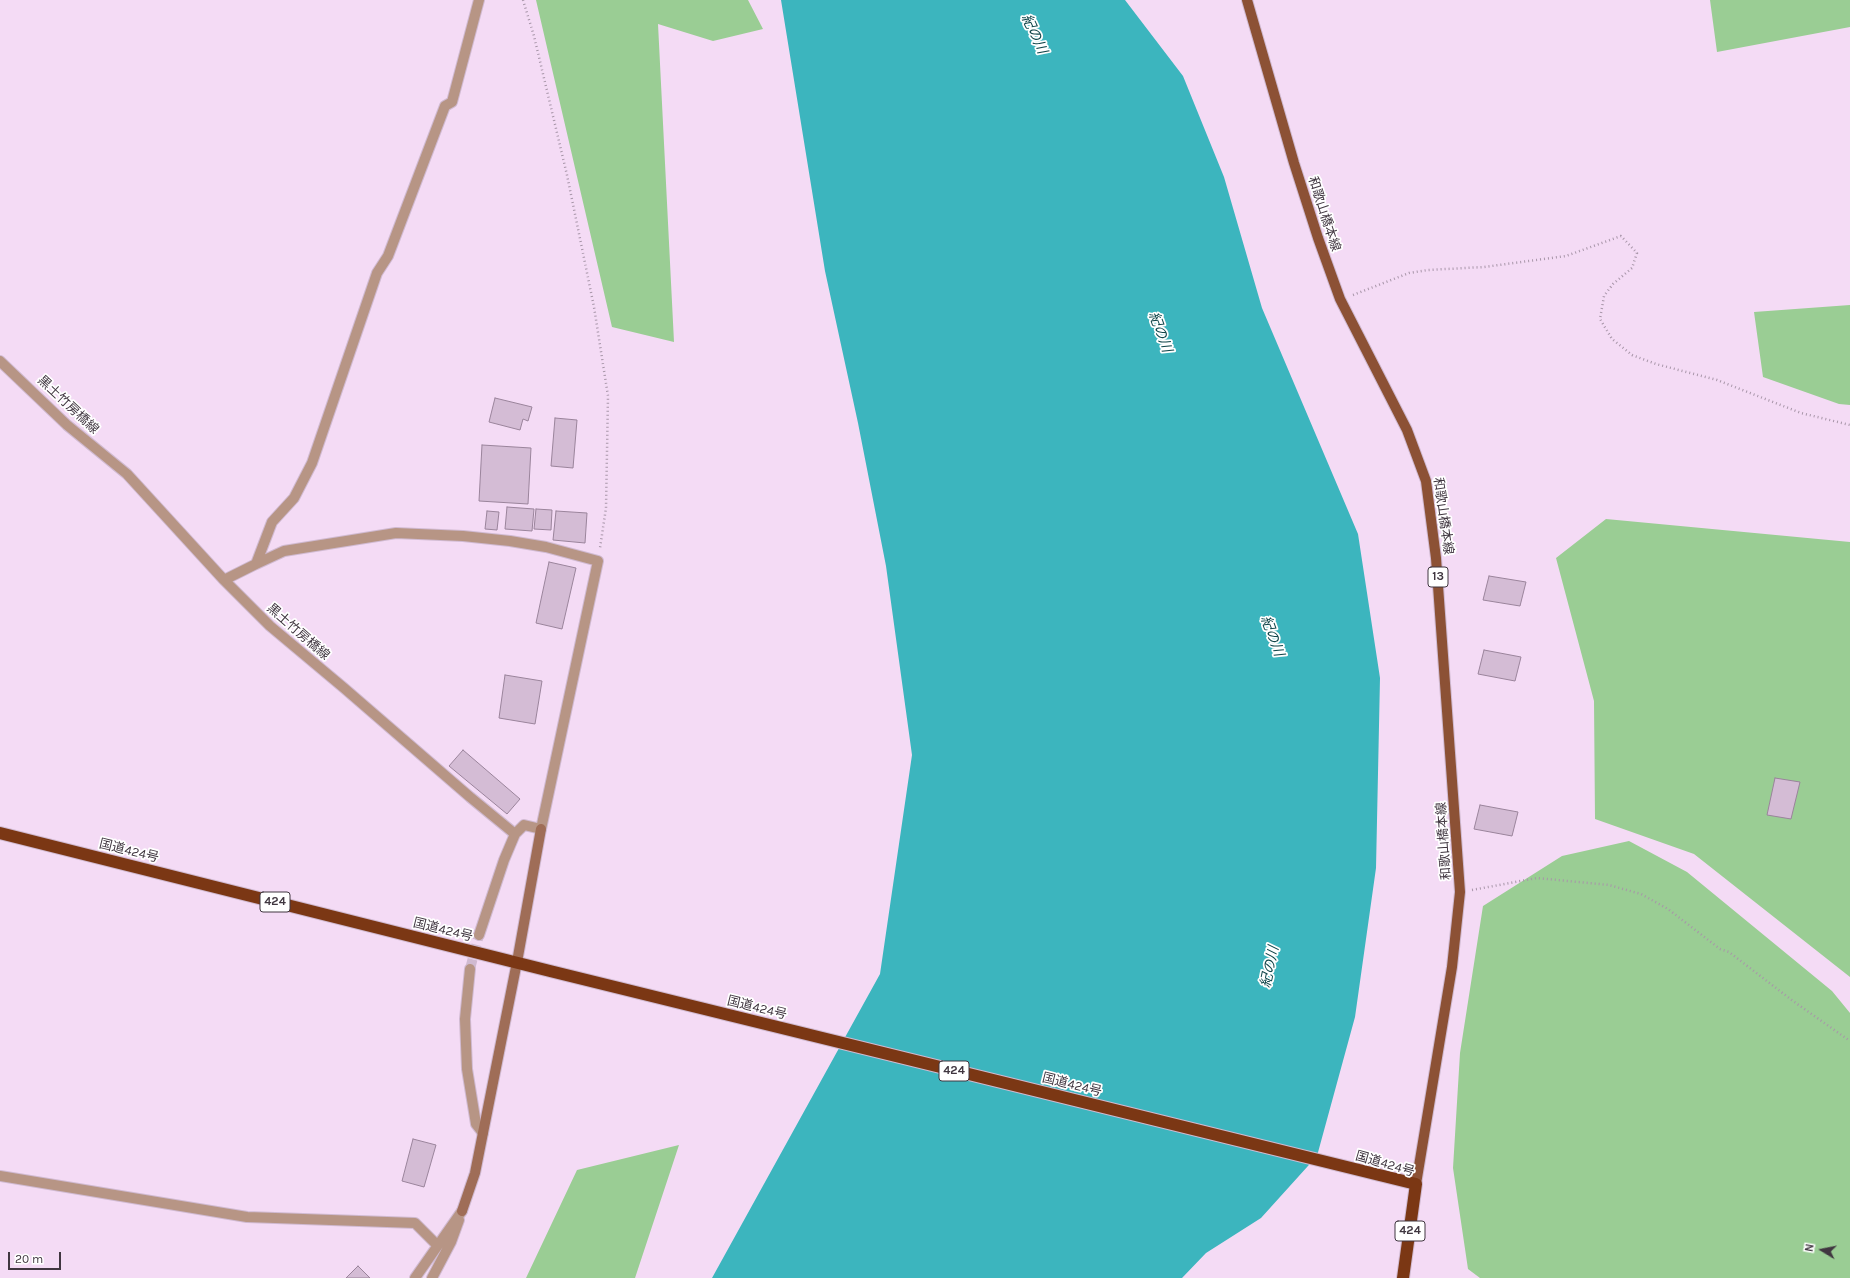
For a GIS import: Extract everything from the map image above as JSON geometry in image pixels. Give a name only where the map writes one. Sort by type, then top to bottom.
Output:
[{"type":"highway","name":"国道424号","points":[[0,834],[1416,1184],[1403,1278]]},
{"type":"main road","name":"和歌山橋本線","points":[[1247,0],[1296,170],[1340,299],[1407,430],[1426,481],[1436,558],[1460,892],[1452,967],[1416,1184]]},
{"type":"street","points":[[256,564],[272,522],[294,498],[312,463],[377,273],[388,256],[445,106],[452,102],[479,0]]},
{"type":"street","name":"黒土竹房橋線","points":[[0,360],[67,424],[126,474],[224,580],[270,626],[515,834]]},
{"type":"street","points":[[224,580],[284,551],[396,533],[463,536],[510,541],[598,561],[541,829],[517,962],[475,1173],[452,1242],[432,1278]]},
{"type":"street","points":[[479,935],[504,860],[515,834],[524,825],[541,829]]},
{"type":"street","points":[[470,969],[465,1019],[467,1069],[476,1124],[483,1133]]},
{"type":"street","points":[[0,1176],[247,1217],[415,1223],[437,1245]]},
{"type":"street","points":[[415,1278],[462,1211]]},
{"type":"path","points":[[523,0],[534,36],[567,175],[594,307],[608,396],[606,508],[598,561]]},
{"type":"path","points":[[1340,299],[1409,273],[1566,256],[1622,236],[1637,253],[1632,268],[1613,284],[1604,296],[1600,319],[1612,339],[1632,354],[1656,364],[1717,380],[1801,413],[1850,425]]},
{"type":"path","points":[[1460,892],[1537,878],[1609,885],[1641,894],[1668,909],[1720,948],[1729,952],[1793,1001],[1850,1040]]},
{"type":"green space","points":[[536,0],[748,0],[763,29],[713,41],[658,24],[674,342],[612,327]]},
{"type":"green space","points":[[1710,0],[1850,0],[1850,27],[1717,52]]},
{"type":"green space","points":[[1850,305],[1850,405],[1839,404],[1763,377],[1754,312]]},
{"type":"green space","points":[[1606,519],[1850,542],[1850,977],[1694,854],[1595,819],[1594,701],[1556,558]]},
{"type":"green space","points":[[1629,841],[1687,872],[1832,991],[1850,1013],[1850,1278],[1480,1278],[1468,1269],[1453,1168],[1460,1053],[1483,906],[1562,856]]},
{"type":"green space","points":[[679,1145],[635,1278],[526,1278],[577,1170]]},
{"type":"water","name":"紀の川","points":[[781,0],[1125,0],[1183,76],[1224,177],[1262,308],[1358,534],[1380,678],[1376,868],[1355,1017],[1317,1156],[1261,1218],[1206,1253],[1182,1278],[712,1278],[880,974],[912,755],[886,566],[858,423],[825,271]]},
{"type":"building","points":[[495,398],[532,407],[528,421],[523,419],[520,430],[489,422]]},
{"type":"building","points":[[555,418],[577,420],[573,468],[551,466]]},
{"type":"building","points":[[482,445],[531,448],[528,504],[479,501]]},
{"type":"building","points":[[507,507],[534,509],[532,531],[505,529]]},
{"type":"building","points":[[536,509],[552,510],[551,530],[534,529]]},
{"type":"building","points":[[487,511],[499,512],[497,530],[485,529]]},
{"type":"building","points":[[556,511],[587,513],[585,543],[553,540]]},
{"type":"building","points":[[549,562],[576,568],[562,629],[536,623]]},
{"type":"building","points":[[1489,576],[1526,582],[1520,606],[1483,600]]},
{"type":"building","points":[[1484,650],[1521,657],[1515,681],[1478,674]]},
{"type":"building","points":[[505,675],[542,681],[535,724],[499,718]]},
{"type":"building","points":[[463,750],[520,799],[507,814],[449,766]]},
{"type":"building","points":[[1775,778],[1800,782],[1791,819],[1767,815]]},
{"type":"building","points":[[1480,805],[1518,812],[1512,836],[1474,829]]},
{"type":"building","points":[[413,1139],[436,1145],[424,1187],[402,1181]]},
{"type":"building","points":[[358,1266],[370,1278],[346,1278]]},
{"type":"tunnel","points":[[470,969],[479,935]]}]
